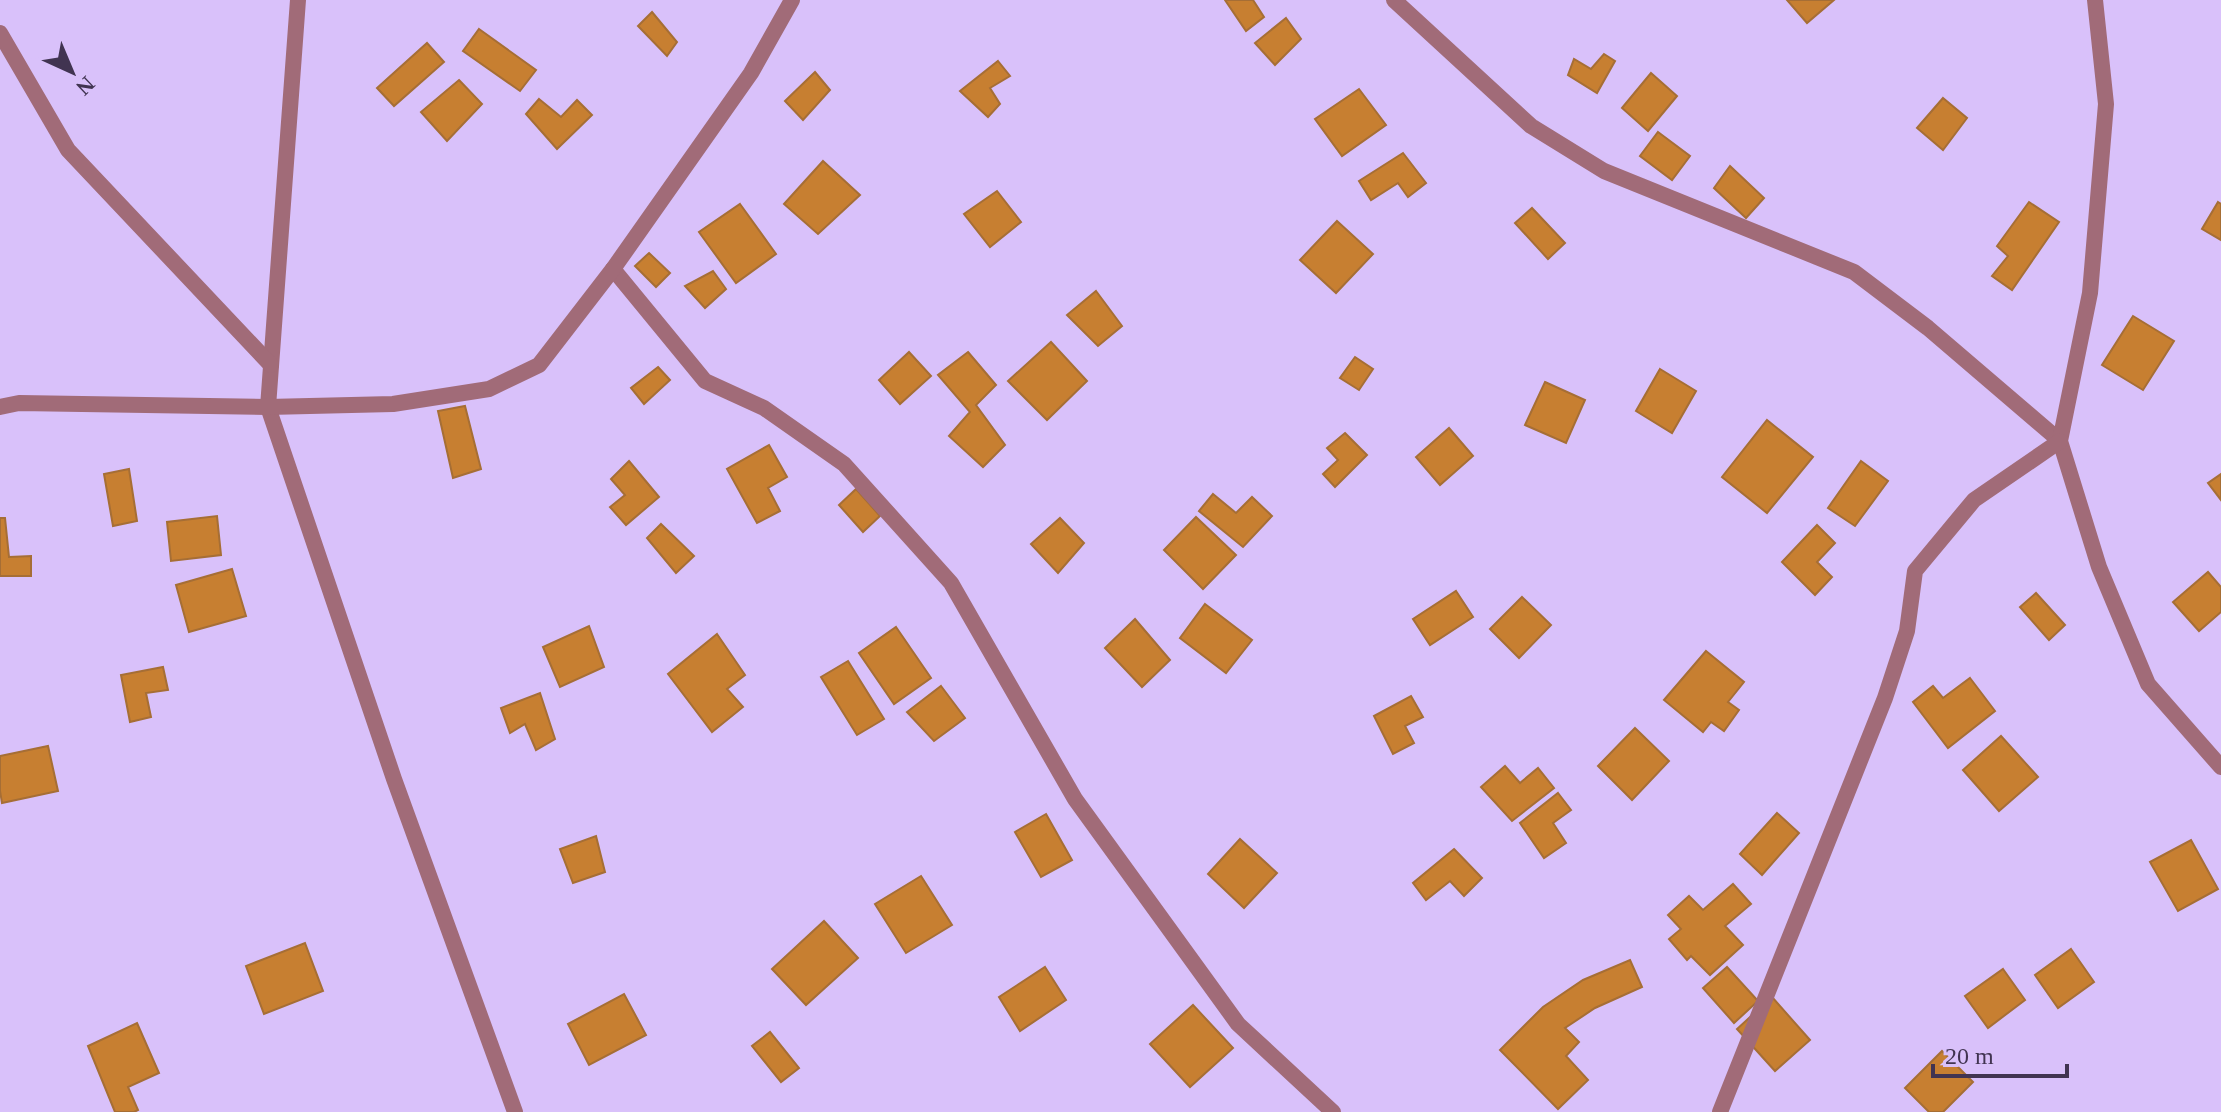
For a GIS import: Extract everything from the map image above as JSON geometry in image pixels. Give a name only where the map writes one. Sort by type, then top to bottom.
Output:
[{"type":"street","points":[[298,0],[268,407],[394,779],[515,1112]]},
{"type":"street","points":[[0,407],[19,403],[268,407],[393,404],[489,389],[539,365],[613,269],[751,73],[792,0]]},
{"type":"street","points":[[1394,0],[1531,126],[1604,171],[1854,272],[1928,328],[2060,441]]},
{"type":"street","points":[[2095,0],[2106,104],[2090,293],[2060,441],[2099,567],[2148,684],[2221,767]]},
{"type":"street","points":[[0,33],[68,150],[271,365]]},
{"type":"street","points":[[613,269],[705,381],[764,408],[844,464],[951,583],[1084,812],[1238,1024],[1333,1112]]},
{"type":"street","points":[[1720,1112],[1885,698],[1907,631],[1915,571],[1974,500],[2060,441]]},
{"type":"building","points":[[1225,0],[1253,0],[1264,17],[1246,31]]},
{"type":"building","points":[[1787,0],[1834,0],[1807,23]]},
{"type":"building","points":[[652,12],[677,42],[667,56],[638,26]]},
{"type":"building","points":[[1286,18],[1301,39],[1275,65],[1255,43]]},
{"type":"building","points":[[479,29],[536,70],[520,91],[463,51]]},
{"type":"building","points":[[427,43],[444,62],[394,106],[377,88]]},
{"type":"building","points":[[1604,54],[1615,61],[1597,93],[1568,75],[1574,59],[1591,69]]},
{"type":"building","points":[[998,61],[1010,76],[990,88],[1000,104],[988,117],[960,91]]},
{"type":"building","points":[[815,72],[830,90],[803,120],[785,101]]},
{"type":"building","points":[[1651,73],[1677,96],[1648,131],[1622,108]]},
{"type":"building","points":[[459,80],[482,104],[447,141],[421,112]]},
{"type":"building","points":[[1359,89],[1386,125],[1342,156],[1315,119]]},
{"type":"building","points":[[1943,98],[1967,118],[1943,150],[1917,128]]},
{"type":"building","points":[[539,99],[561,117],[577,100],[592,115],[557,149],[526,114]]},
{"type":"building","points":[[1658,132],[1690,156],[1672,180],[1640,156]]},
{"type":"building","points":[[1403,153],[1426,183],[1408,197],[1398,183],[1371,200],[1359,181]]},
{"type":"building","points":[[823,161],[860,195],[818,234],[784,204]]},
{"type":"building","points":[[1730,166],[1764,198],[1746,218],[1714,188]]},
{"type":"building","points":[[997,191],[1021,222],[990,247],[964,214]]},
{"type":"building","points":[[2029,202],[2059,222],[2012,290],[1992,276],[2008,256],[1997,246]]},
{"type":"building","points":[[2218,202],[2221,204],[2221,240],[2202,229]]},
{"type":"building","points":[[740,204],[776,254],[736,283],[699,232]]},
{"type":"building","points":[[1532,208],[1565,243],[1548,259],[1515,223]]},
{"type":"building","points":[[1337,221],[1373,254],[1336,293],[1300,260]]},
{"type":"building","points":[[649,253],[670,273],[656,287],[635,266]]},
{"type":"building","points":[[713,271],[726,289],[705,308],[685,286]]},
{"type":"building","points":[[1096,291],[1122,326],[1098,346],[1067,315]]},
{"type":"building","points":[[2133,316],[2174,341],[2143,390],[2102,365]]},
{"type":"building","points":[[1051,342],[1087,381],[1047,420],[1008,381]]},
{"type":"building","points":[[909,352],[931,376],[900,404],[879,380]]},
{"type":"building","points":[[968,352],[996,385],[976,405],[1005,445],[983,467],[949,436],[970,412],[938,375]]},
{"type":"building","points":[[1355,357],[1373,369],[1359,390],[1340,378]]},
{"type":"building","points":[[658,367],[670,380],[644,404],[631,388]]},
{"type":"building","points":[[1660,369],[1696,391],[1672,433],[1636,411]]},
{"type":"building","points":[[1545,382],[1585,400],[1566,443],[1525,425]]},
{"type":"building","points":[[465,406],[481,469],[453,478],[438,411]]},
{"type":"building","points":[[1767,420],[1813,457],[1767,513],[1722,477]]},
{"type":"building","points":[[1449,428],[1473,456],[1440,485],[1416,457]]},
{"type":"building","points":[[1345,433],[1367,455],[1335,487],[1323,474],[1338,460],[1327,448]]},
{"type":"building","points":[[769,445],[787,477],[768,488],[780,511],[757,523],[727,469]]},
{"type":"building","points":[[629,461],[659,497],[626,525],[610,507],[625,495],[611,479]]},
{"type":"building","points":[[1861,461],[1888,481],[1855,526],[1828,508]]},
{"type":"building","points":[[129,469],[137,521],[113,526],[104,474]]},
{"type":"building","points":[[2221,474],[2221,500],[2208,483]]},
{"type":"building","points":[[856,489],[880,516],[863,532],[839,505]]},
{"type":"building","points":[[1213,494],[1236,513],[1252,497],[1272,516],[1243,547],[1199,511]]},
{"type":"building","points":[[217,516],[221,555],[171,561],[167,522]]},
{"type":"building","points":[[1196,517],[1236,555],[1203,589],[1164,550]]},
{"type":"building","points":[[0,518],[5,518],[9,557],[31,556],[31,576],[0,576]]},
{"type":"building","points":[[1060,518],[1084,543],[1058,573],[1031,544]]},
{"type":"building","points":[[661,524],[694,556],[676,573],[647,538]]},
{"type":"building","points":[[1817,525],[1835,543],[1817,562],[1832,577],[1815,595],[1782,562]]},
{"type":"building","points":[[232,569],[246,616],[189,632],[176,585]]},
{"type":"building","points":[[2208,572],[2221,587],[2221,612],[2199,631],[2173,602]]},
{"type":"building","points":[[1456,591],[1473,617],[1430,645],[1413,619]]},
{"type":"building","points":[[2036,593],[2065,625],[2049,640],[2020,607]]},
{"type":"building","points":[[1522,597],[1551,625],[1519,658],[1490,629]]},
{"type":"building","points":[[1205,604],[1252,640],[1226,673],[1180,638]]},
{"type":"building","points":[[1135,619],[1170,660],[1142,687],[1105,648]]},
{"type":"building","points":[[589,626],[604,667],[560,687],[543,647]]},
{"type":"building","points":[[896,627],[931,678],[894,704],[859,653]]},
{"type":"building","points":[[717,634],[745,675],[727,689],[743,707],[712,732],[668,674]]},
{"type":"building","points":[[1706,651],[1744,682],[1728,702],[1739,710],[1724,731],[1711,722],[1703,732],[1664,700]]},
{"type":"building","points":[[848,661],[884,719],[857,735],[821,677]]},
{"type":"building","points":[[163,667],[168,690],[146,693],[151,717],[130,722],[121,675]]},
{"type":"building","points":[[1970,678],[1995,711],[1948,748],[1913,702],[1933,686],[1943,698]]},
{"type":"building","points":[[941,686],[965,718],[934,741],[907,712]]},
{"type":"building","points":[[540,693],[555,739],[536,750],[525,724],[510,733],[501,708]]},
{"type":"building","points":[[1411,696],[1423,717],[1405,726],[1414,743],[1393,754],[1374,716]]},
{"type":"building","points":[[1635,728],[1669,761],[1632,800],[1598,766]]},
{"type":"building","points":[[2001,736],[2038,777],[1999,811],[1963,770]]},
{"type":"building","points":[[48,746],[58,791],[2,803],[0,756]]},
{"type":"building","points":[[1505,766],[1520,783],[1538,768],[1554,788],[1512,821],[1481,787]]},
{"type":"building","points":[[1558,793],[1571,810],[1553,823],[1566,843],[1544,858],[1520,823]]},
{"type":"building","points":[[1777,813],[1799,833],[1762,875],[1740,854]]},
{"type":"building","points":[[1046,814],[1072,860],[1041,877],[1015,832]]},
{"type":"building","points":[[596,836],[605,872],[573,883],[560,849]]},
{"type":"building","points":[[1240,839],[1277,873],[1244,908],[1208,874]]},
{"type":"building","points":[[2191,840],[2218,889],[2178,911],[2150,862]]},
{"type":"building","points":[[1454,849],[1482,878],[1464,896],[1450,881],[1426,900],[1413,883]]},
{"type":"building","points":[[921,876],[952,925],[906,953],[875,904]]},
{"type":"building","points":[[1733,884],[1751,904],[1725,926],[1743,945],[1710,975],[1691,956],[1687,960],[1669,939],[1681,929],[1668,915],[1689,896],[1703,910]]},
{"type":"building","points":[[824,921],[858,958],[806,1005],[772,969]]},
{"type":"building","points":[[305,943],[323,991],[264,1014],[246,966]]},
{"type":"building","points":[[2071,949],[2094,982],[2058,1008],[2035,975]]},
{"type":"building","points":[[1630,960],[1642,987],[1595,1008],[1565,1028],[1579,1042],[1566,1056],[1588,1080],[1558,1109],[1500,1050],[1543,1007],[1583,980]]},
{"type":"building","points":[[1045,967],[1066,1000],[1020,1031],[999,997]]},
{"type":"building","points":[[1727,967],[1758,1001],[1734,1023],[1703,988]]},
{"type":"building","points":[[2003,969],[2025,1000],[1988,1028],[1965,996]]},
{"type":"building","points":[[624,994],[646,1035],[589,1065],[568,1024]]},
{"type":"building","points":[[1772,997],[1810,1040],[1775,1071],[1737,1029]]},
{"type":"building","points":[[1193,1005],[1233,1048],[1190,1087],[1150,1044]]},
{"type":"building","points":[[137,1023],[159,1073],[128,1087],[138,1110],[115,1112],[88,1046]]},
{"type":"building","points":[[770,1032],[799,1068],[781,1082],[752,1046]]},
{"type":"building","points":[[1942,1051],[1973,1082],[1943,1112],[1929,1112],[1905,1088]]}]
